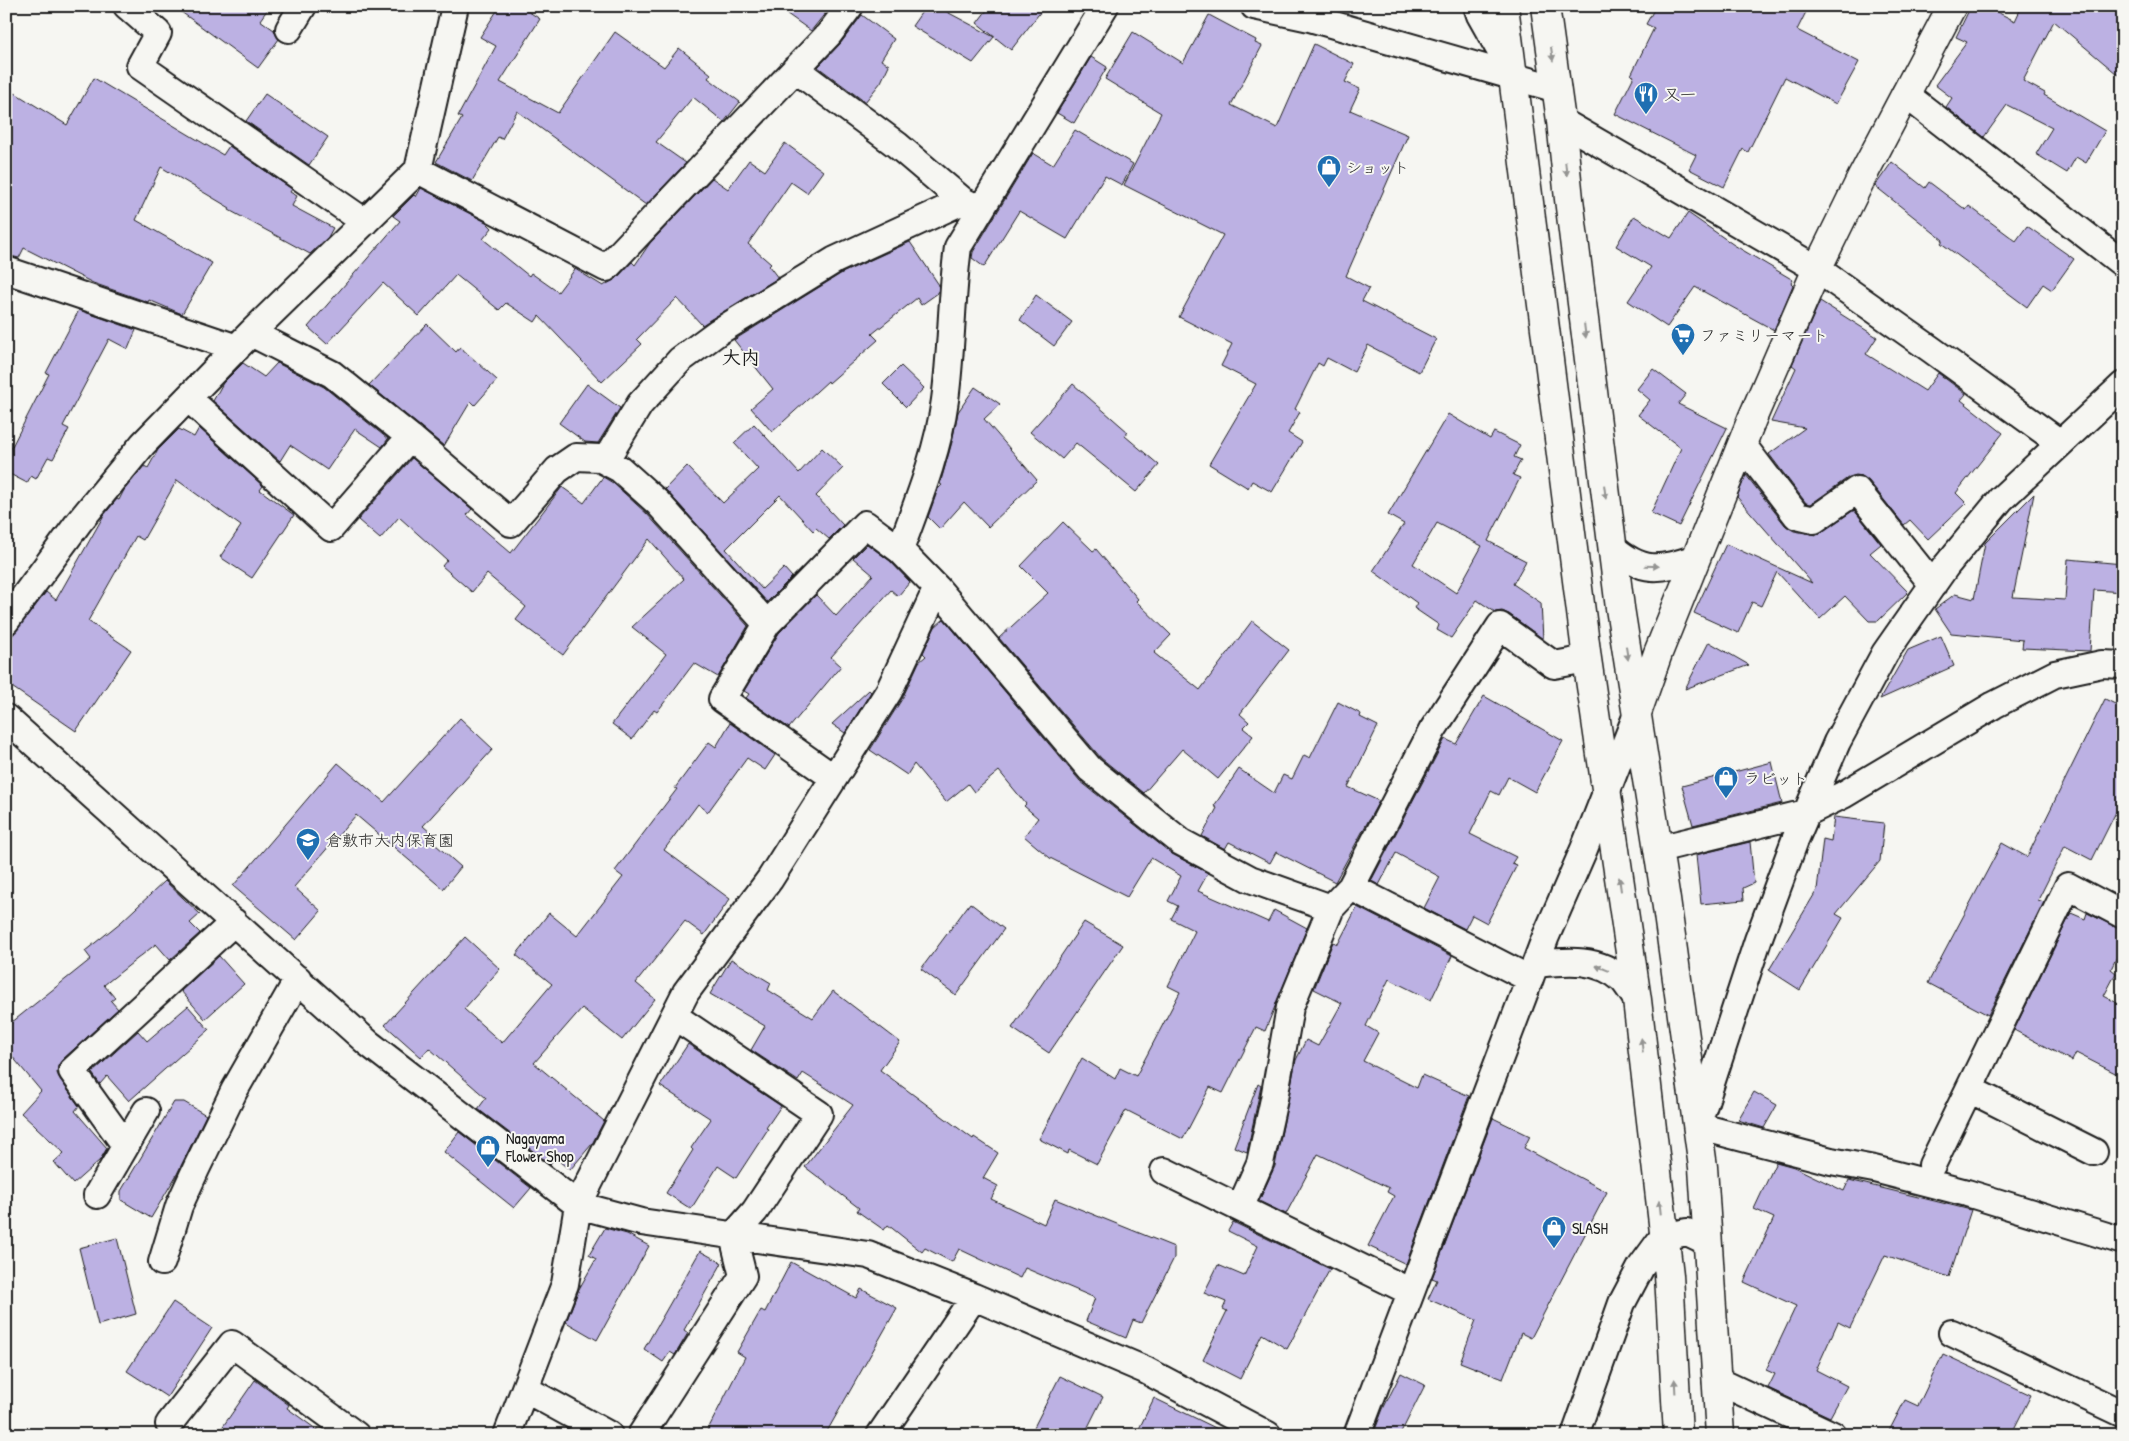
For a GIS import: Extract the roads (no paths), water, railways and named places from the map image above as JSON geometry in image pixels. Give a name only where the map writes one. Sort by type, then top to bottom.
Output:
[{"type":"street","points":[[127,6],[158,33],[140,66],[365,222]]},
{"type":"street","points":[[288,29],[303,6]]},
{"type":"street","points":[[6,621],[79,522],[137,452],[244,341],[418,170],[454,6]]},
{"type":"street","points":[[418,170],[606,268],[829,34],[850,6]]},
{"type":"street","points":[[900,550],[932,462],[945,400],[953,281],[958,247],[972,205],[1105,6]]},
{"type":"street","points":[[1254,6],[1310,18],[1557,89]]},
{"type":"street","points":[[1477,6],[1514,77]]},
{"type":"street","points":[[1504,6],[1587,659],[1637,1000],[1663,1237],[1669,1275],[1678,1435]]},
{"type":"street","points":[[1357,1435],[1533,972],[1584,849],[1637,714],[1658,653],[1742,444],[1817,269],[1862,176],[1952,6]]},
{"type":"street","points":[[1549,13],[1612,547],[1658,849],[1697,1126],[1708,1242],[1720,1435]]},
{"type":"street","points":[[796,69],[897,144],[972,205]]},
{"type":"street","points":[[1906,94],[2123,264]]},
{"type":"street","points":[[1561,121],[1817,269],[2060,443]]},
{"type":"street","points":[[604,461],[640,404],[680,360],[718,332],[834,260],[972,205]]},
{"type":"street","points":[[6,270],[244,341],[332,374],[410,437],[511,524],[557,470],[576,457],[599,458],[620,469],[658,503],[767,624]]},
{"type":"street","points":[[1697,1126],[1758,940],[1806,813],[1837,742],[1885,653],[1933,584],[2001,499],[2123,385]]},
{"type":"street","points":[[188,398],[332,528],[410,437]]},
{"type":"street","points":[[1742,444],[1797,516],[1814,520],[1857,490],[1933,584]]},
{"type":"street","points":[[834,778],[722,699],[767,624],[864,524],[900,550],[937,588],[1090,769],[1181,842],[1250,879],[1331,908]]},
{"type":"street","points":[[1612,547],[1629,562],[1649,568],[1673,566],[1696,558]]},
{"type":"street","points":[[507,1435],[565,1284],[578,1205],[686,992],[770,879],[889,691],[937,588]]},
{"type":"street","points":[[1240,1208],[1260,1163],[1274,1099],[1290,1007],[1331,908],[1351,887],[1432,730],[1500,626],[1554,665],[1587,659]]},
{"type":"street","points":[[1658,849],[1806,813],[1843,794],[1994,705],[2055,674],[2102,664],[2123,665]]},
{"type":"street","points":[[6,718],[368,1042],[578,1205],[641,1222],[868,1255],[974,1297],[1145,1370],[1268,1435]]},
{"type":"street","points":[[1932,1165],[2068,886],[2123,915]]},
{"type":"street","points":[[1351,887],[1533,972],[1576,960],[1606,969],[1623,980],[1637,1000]]},
{"type":"street","points":[[125,1145],[72,1071],[234,922]]},
{"type":"street","points":[[162,1262],[179,1206],[196,1169],[234,1091],[298,979]]},
{"type":"street","points":[[674,1016],[819,1114],[755,1211],[733,1236]]},
{"type":"street","points":[[1969,1089],[2094,1152]]},
{"type":"street","points":[[96,1195],[146,1111]]},
{"type":"street","points":[[1697,1126],[1831,1161],[1874,1169],[1967,1192],[2123,1241]]},
{"type":"street","points":[[1164,1171],[1411,1292]]},
{"type":"street","points":[[1576,1435],[1622,1303],[1641,1267],[1663,1237],[1687,1232],[1708,1242]]},
{"type":"street","points":[[641,1435],[743,1276],[733,1236]]},
{"type":"street","points":[[880,1435],[974,1297]]},
{"type":"street","points":[[1952,1334],[2123,1414]]},
{"type":"street","points":[[169,1424],[232,1344],[356,1435]]},
{"type":"street","points":[[1716,1380],[1833,1435]]},
{"type":"street","points":[[525,1389],[609,1435]]},
{"type":"place","name":"又一","points":[[1646,115]]},
{"type":"place","name":"ショット","points":[[1329,188]]},
{"type":"place","name":"ファミリーマート","points":[[1683,356]]},
{"type":"place","name":"ラビット","points":[[1726,799]]},
{"type":"place","name":"倉敷市大内保育園","points":[[308,861]]},
{"type":"place","name":"Nagayama Flower Shop","points":[[488,1168]]},
{"type":"place","name":"SLASH","points":[[1554,1249]]},
{"type":"district","name":"大内","points":[[741,357]]}]
